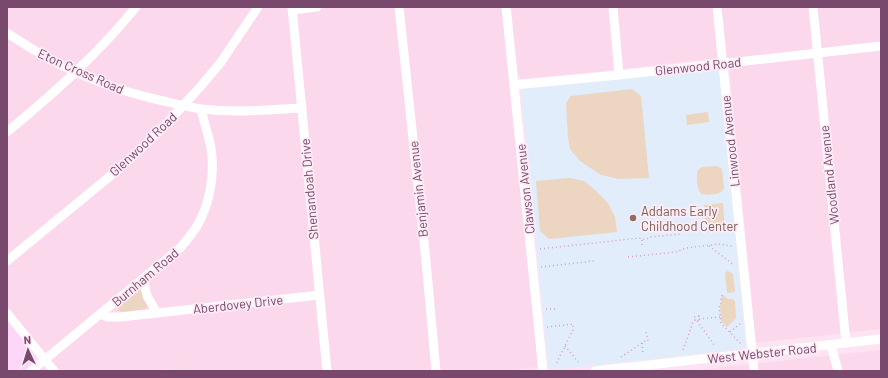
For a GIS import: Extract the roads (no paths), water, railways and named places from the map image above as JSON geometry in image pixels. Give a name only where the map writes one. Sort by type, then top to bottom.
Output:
[{"type":"street","points":[[7,132],[96,53],[136,7]]},
{"type":"street","name":"Glenwood Road","points":[[7,261],[147,143],[201,86],[221,62],[258,7]]},
{"type":"street","points":[[292,8],[318,7]]},
{"type":"street","name":"Benjamin Avenue","points":[[400,7],[436,371]]},
{"type":"street","name":"Clawson Avenue","points":[[506,7],[543,371]]},
{"type":"street","points":[[613,7],[619,74]]},
{"type":"street","name":"Linwood Avenue","points":[[716,7],[754,371]]},
{"type":"street","name":"Woodland Avenue","points":[[813,7],[846,343]]},
{"type":"street","name":"Shenandoah Drive","points":[[292,8],[327,371]]},
{"type":"street","name":"Eton Cross Road","points":[[7,33],[60,65],[97,82],[127,92],[201,109],[258,111],[302,108]]},
{"type":"street","name":"Glenwood Road","points":[[514,85],[881,46]]},
{"type":"street","name":"Burnham Road","points":[[31,371],[180,248],[197,226],[207,206],[212,158],[209,139],[201,109]]},
{"type":"street","points":[[143,279],[147,296],[157,313]]},
{"type":"street","name":"Aberdovey Drive","points":[[101,314],[107,317],[113,317],[320,295]]},
{"type":"street","points":[[7,313],[54,371]]},
{"type":"street","name":"West Webster Road","points":[[595,371],[644,368],[881,339]]},
{"type":"street","points":[[831,345],[838,371]]},
{"type":"place","name":"Addams Early Childhood Center","points":[[633,218]]}]
